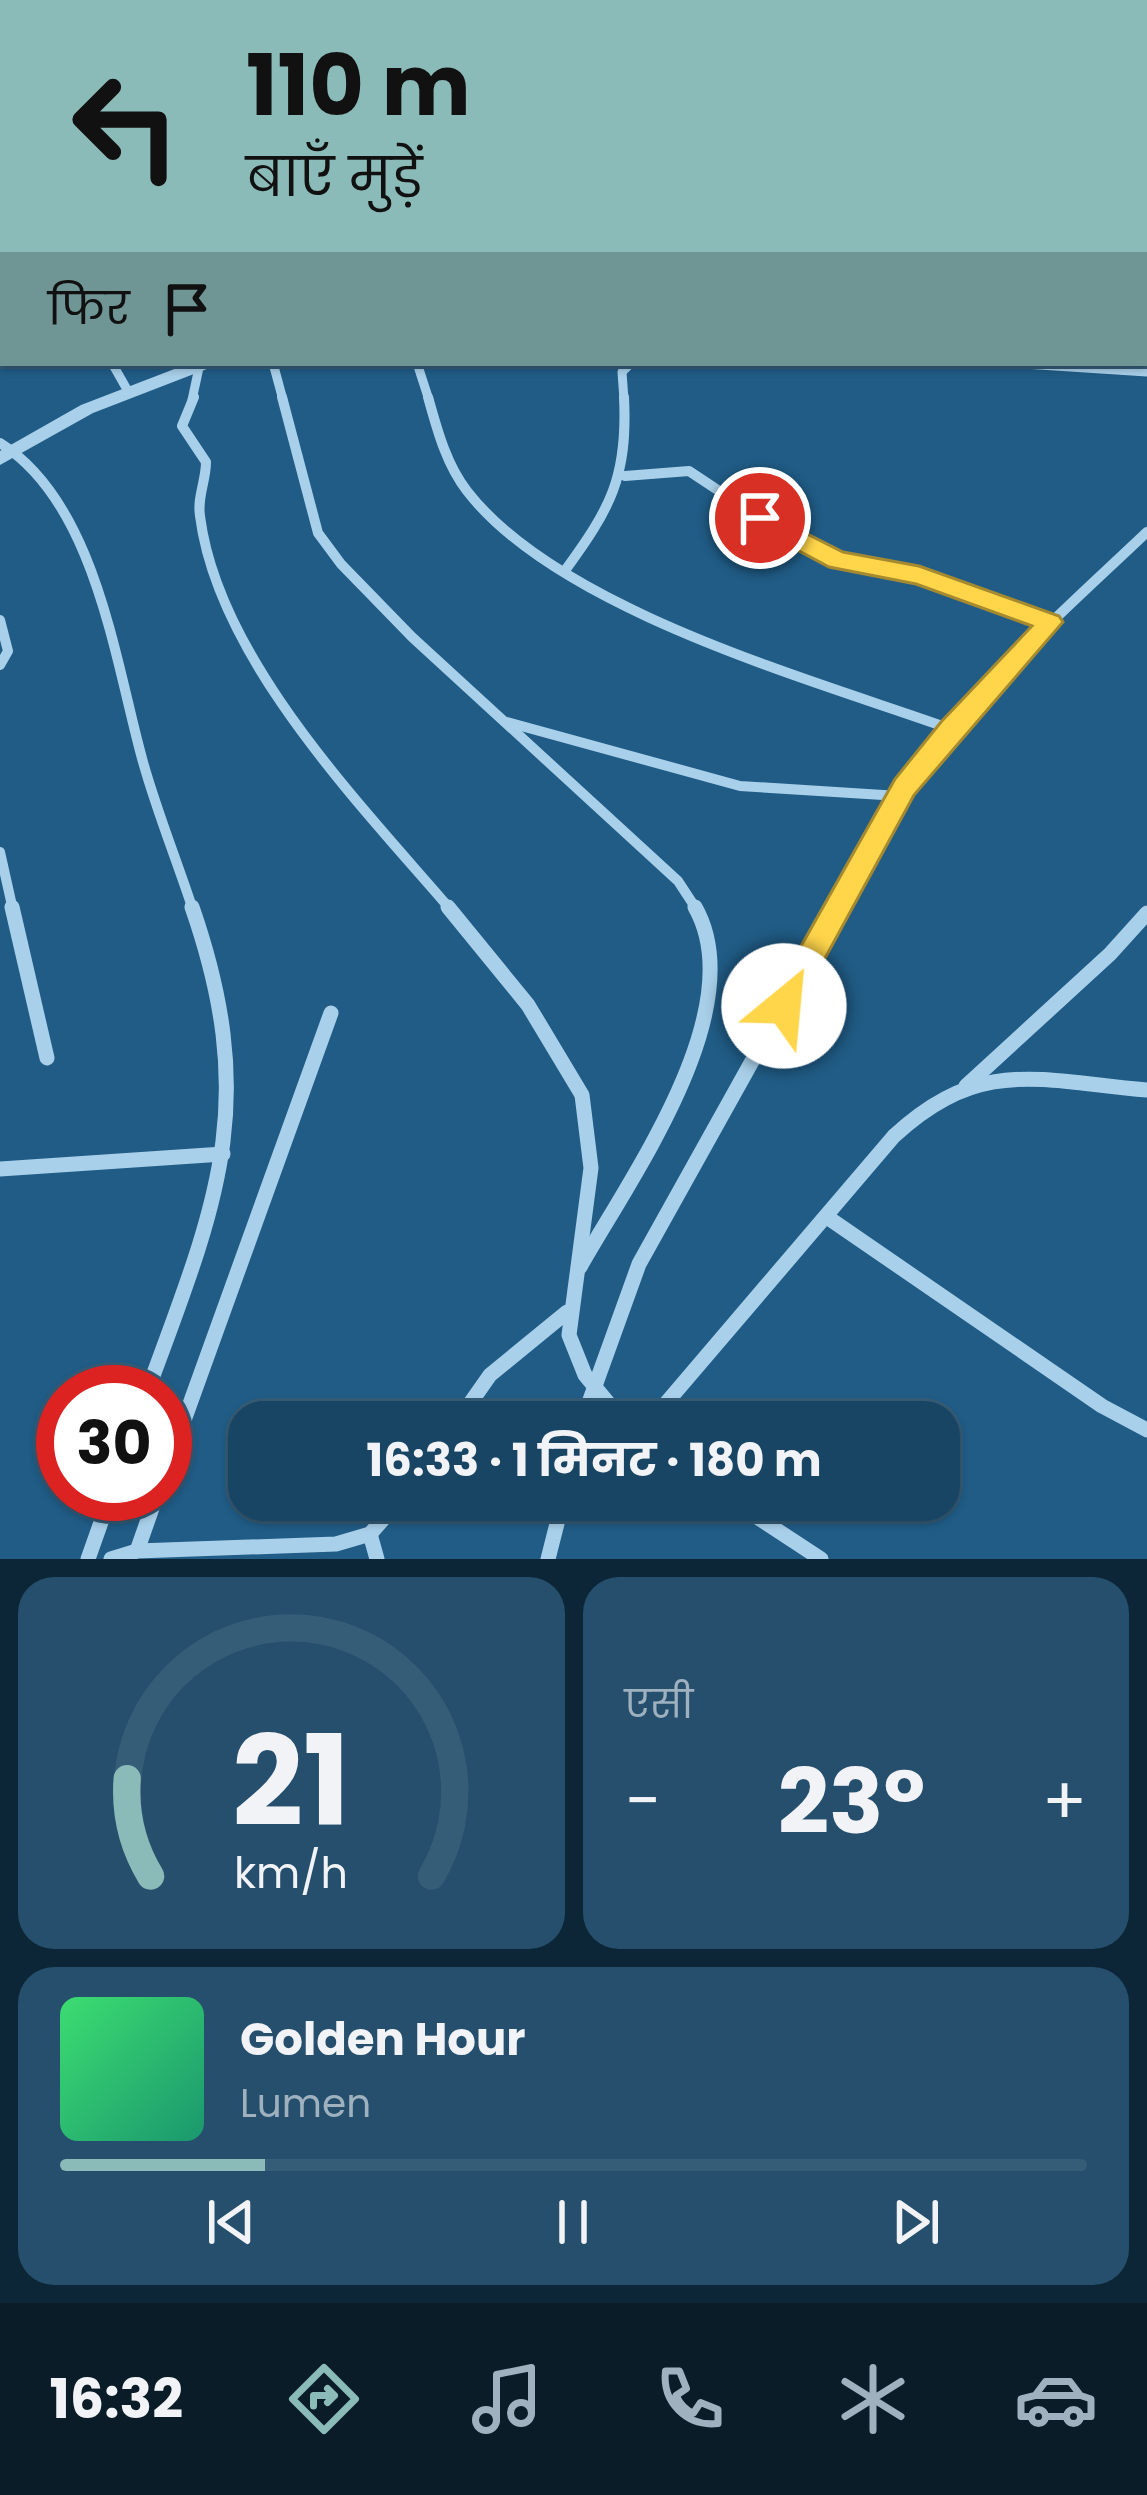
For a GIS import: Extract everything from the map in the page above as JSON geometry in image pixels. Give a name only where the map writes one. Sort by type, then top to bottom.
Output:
[{"type":"street","points":[[114,366],[129,393]]},
{"type":"street","points":[[157,1365],[216,1198],[229,1084],[220,993],[146,770],[92,574],[60,512],[5,451],[88,409],[197,366]]},
{"type":"street","points":[[201,366],[182,426],[206,462],[198,508],[207,551],[250,653],[277,698],[346,788],[479,939],[573,1074],[589,1116],[592,1168],[567,1312],[572,1353],[604,1401]]},
{"type":"street","points":[[274,366],[319,533],[340,564],[412,638],[678,881],[704,919],[712,957],[704,1014],[664,1115],[576,1273]]},
{"type":"street","points":[[418,366],[449,460],[469,494],[522,544],[564,572],[685,628],[950,729]]},
{"type":"street","points":[[564,572],[617,500],[626,476],[622,372],[628,366]]},
{"type":"street","points":[[1056,366],[1147,372]]},
{"type":"street","points":[[626,476],[689,471],[782,532],[838,560],[919,575],[1050,622]]},
{"type":"street","points":[[587,1401],[639,1264],[899,796],[950,729],[1050,622],[1147,532]]},
{"type":"street","points":[[0,620],[8,651],[0,664]]},
{"type":"street","points":[[503,721],[740,786],[899,796]]},
{"type":"street","points":[[0,852],[47,1058]]},
{"type":"street","points":[[668,1401],[894,1136],[930,1103],[965,1086],[1110,954],[1147,913]]},
{"type":"street","points":[[192,1398],[331,1013]]},
{"type":"street","points":[[965,1086],[1009,1082],[1147,1090]]},
{"type":"street","points":[[0,1169],[223,1154]]},
{"type":"street","points":[[827,1217],[1102,1406],[1147,1430]]},
{"type":"street","points":[[472,1401],[490,1376],[567,1312]]},
{"type":"street","points":[[88,1559],[101,1521]]},
{"type":"street","points":[[136,1551],[147,1521]]},
{"type":"street","points":[[111,1559],[136,1551],[336,1544],[370,1534],[381,1521]]},
{"type":"street","points":[[548,1559],[558,1521]]},
{"type":"street","points":[[763,1521],[821,1559]]},
{"type":"street","points":[[370,1534],[377,1559]]},
{"type":"route","points":[[760,518],[838,560],[919,575],[1050,622],[950,729],[904,787],[784,1006]]}]
